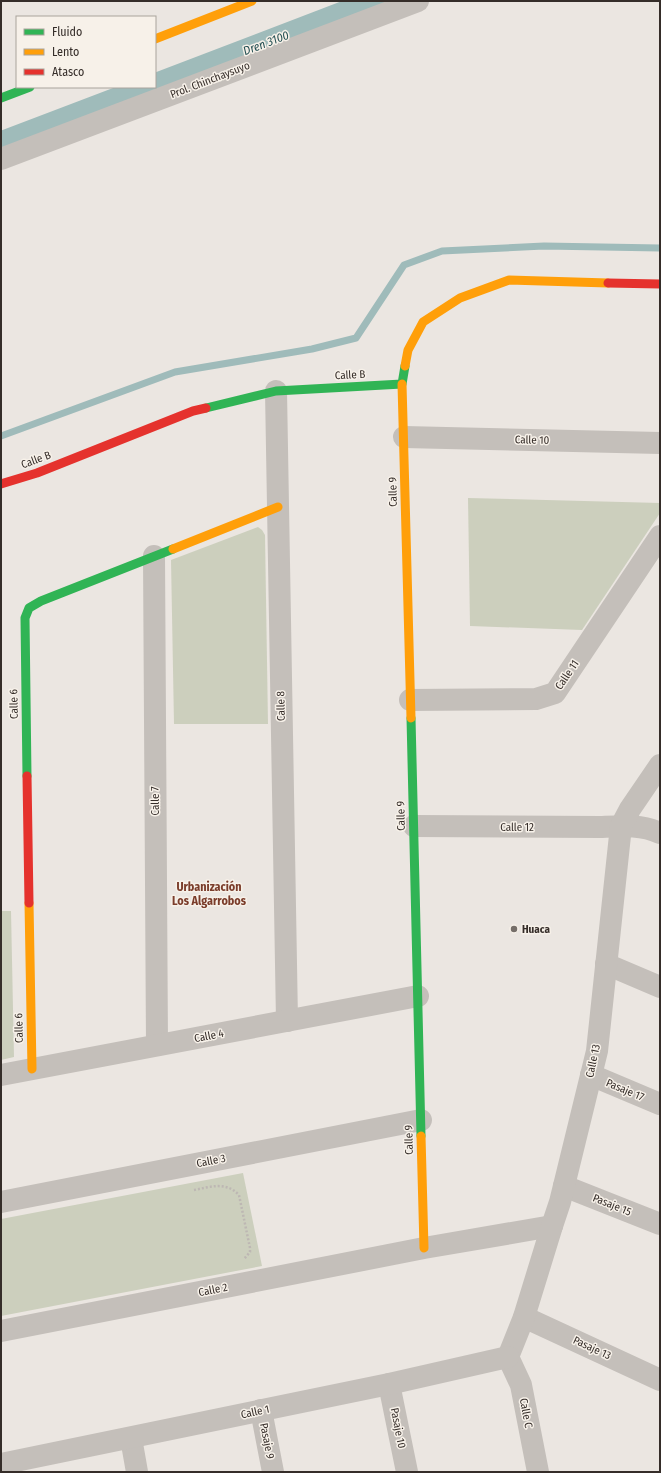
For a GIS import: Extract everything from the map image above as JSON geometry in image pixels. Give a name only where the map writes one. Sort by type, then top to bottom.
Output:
[{"type":"street","points":[[156,38],[252,1]]},
{"type":"street","name":"Prol. Chinchaysuyo","points":[[1,159],[418,1]]},
{"type":"street","points":[[1,98],[27,88]]},
{"type":"street","points":[[402,384],[408,350],[423,322],[460,298],[509,280],[660,284]]},
{"type":"street","name":"Calle B","points":[[1,484],[37,473],[193,412],[276,392],[402,384]]},
{"type":"street","name":"Calle 9","points":[[402,384],[424,1248]]},
{"type":"street","name":"Calle 8","points":[[276,392],[286,1021]]},
{"type":"street","name":"Calle 10","points":[[404,437],[660,443]]},
{"type":"street","name":"Calle 6","points":[[32,1069],[24,618],[29,608],[41,601],[278,507]]},
{"type":"street","name":"Calle 11","points":[[410,700],[536,700],[555,693],[660,536]]},
{"type":"street","name":"Calle 7","points":[[154,556],[157,1045]]},
{"type":"street","name":"Calle 13","points":[[508,1357],[524,1317],[560,1202],[597,1051],[621,826],[630,809],[660,765]]},
{"type":"street","name":"Calle 12","points":[[414,826],[621,826],[649,828],[660,833]]},
{"type":"street","points":[[606,964],[660,987]]},
{"type":"street","name":"Calle 4","points":[[1,1075],[418,996]]},
{"type":"street","name":"Pasaje 17","points":[[591,1075],[660,1104]]},
{"type":"street","name":"Calle 3","points":[[1,1202],[421,1120]]},
{"type":"street","name":"Pasaje 15","points":[[564,1186],[660,1224]]},
{"type":"street","name":"Calle 2","points":[[1,1331],[424,1248],[552,1226]]},
{"type":"street","name":"Pasaje 13","points":[[524,1317],[660,1380]]},
{"type":"street","name":"Calle 1","points":[[3,1467],[130,1438],[389,1384],[508,1357]]},
{"type":"street","name":"Calle C","points":[[508,1357],[521,1386],[538,1472]]},
{"type":"street","name":"Pasaje 10","points":[[389,1384],[407,1472]]},
{"type":"street","name":"Pasaje 9","points":[[261,1410],[273,1472]]},
{"type":"street","points":[[130,1438],[137,1472]]},
{"type":"path","points":[[193,1190],[222,1186],[232,1189],[238,1195],[250,1248],[250,1252],[242,1262]]},
{"type":"green space","points":[[468,498],[660,503],[660,513],[582,630],[470,626]]},
{"type":"green space","points":[[258,527],[265,535],[268,724],[174,724],[171,560]]},
{"type":"green space","points":[[1,911],[11,911],[14,1057],[1,1060]]},
{"type":"green space","points":[[243,1173],[262,1266],[1,1316],[1,1219]]},
{"type":"waterway","name":"Dren 3100","points":[[156,86],[377,1]]},
{"type":"waterway","name":"Dren 3100","points":[[1,144],[148,88]]},
{"type":"waterway","points":[[1,436],[175,372],[312,349],[356,338],[404,265],[442,251],[544,246],[660,248]]},
{"type":"traffic: fast","points":[[1,98],[27,88]]},
{"type":"traffic: fast","points":[[206,408],[276,391],[402,384],[405,366]]},
{"type":"traffic: fast","points":[[27,776],[25,618],[29,608],[41,601],[173,549]]},
{"type":"traffic: fast","points":[[411,718],[421,1136]]},
{"type":"traffic: slow","points":[[156,39],[252,1]]},
{"type":"traffic: slow","points":[[405,366],[408,350],[423,322],[460,298],[509,280],[608,283]]},
{"type":"traffic: slow","points":[[402,384],[411,718]]},
{"type":"traffic: slow","points":[[173,549],[278,507]]},
{"type":"traffic: slow","points":[[29,903],[32,1069]]},
{"type":"traffic: slow","points":[[421,1136],[424,1248]]},
{"type":"traffic: jam","points":[[608,283],[660,284]]},
{"type":"traffic: jam","points":[[1,484],[37,473],[193,411],[206,408]]},
{"type":"traffic: jam","points":[[27,776],[29,903]]},
{"type":"place","name":"Huaca","points":[[514,929]]},
{"type":"district","name":"Urbanización Los Algarrobos","points":[[209,894]]}]
